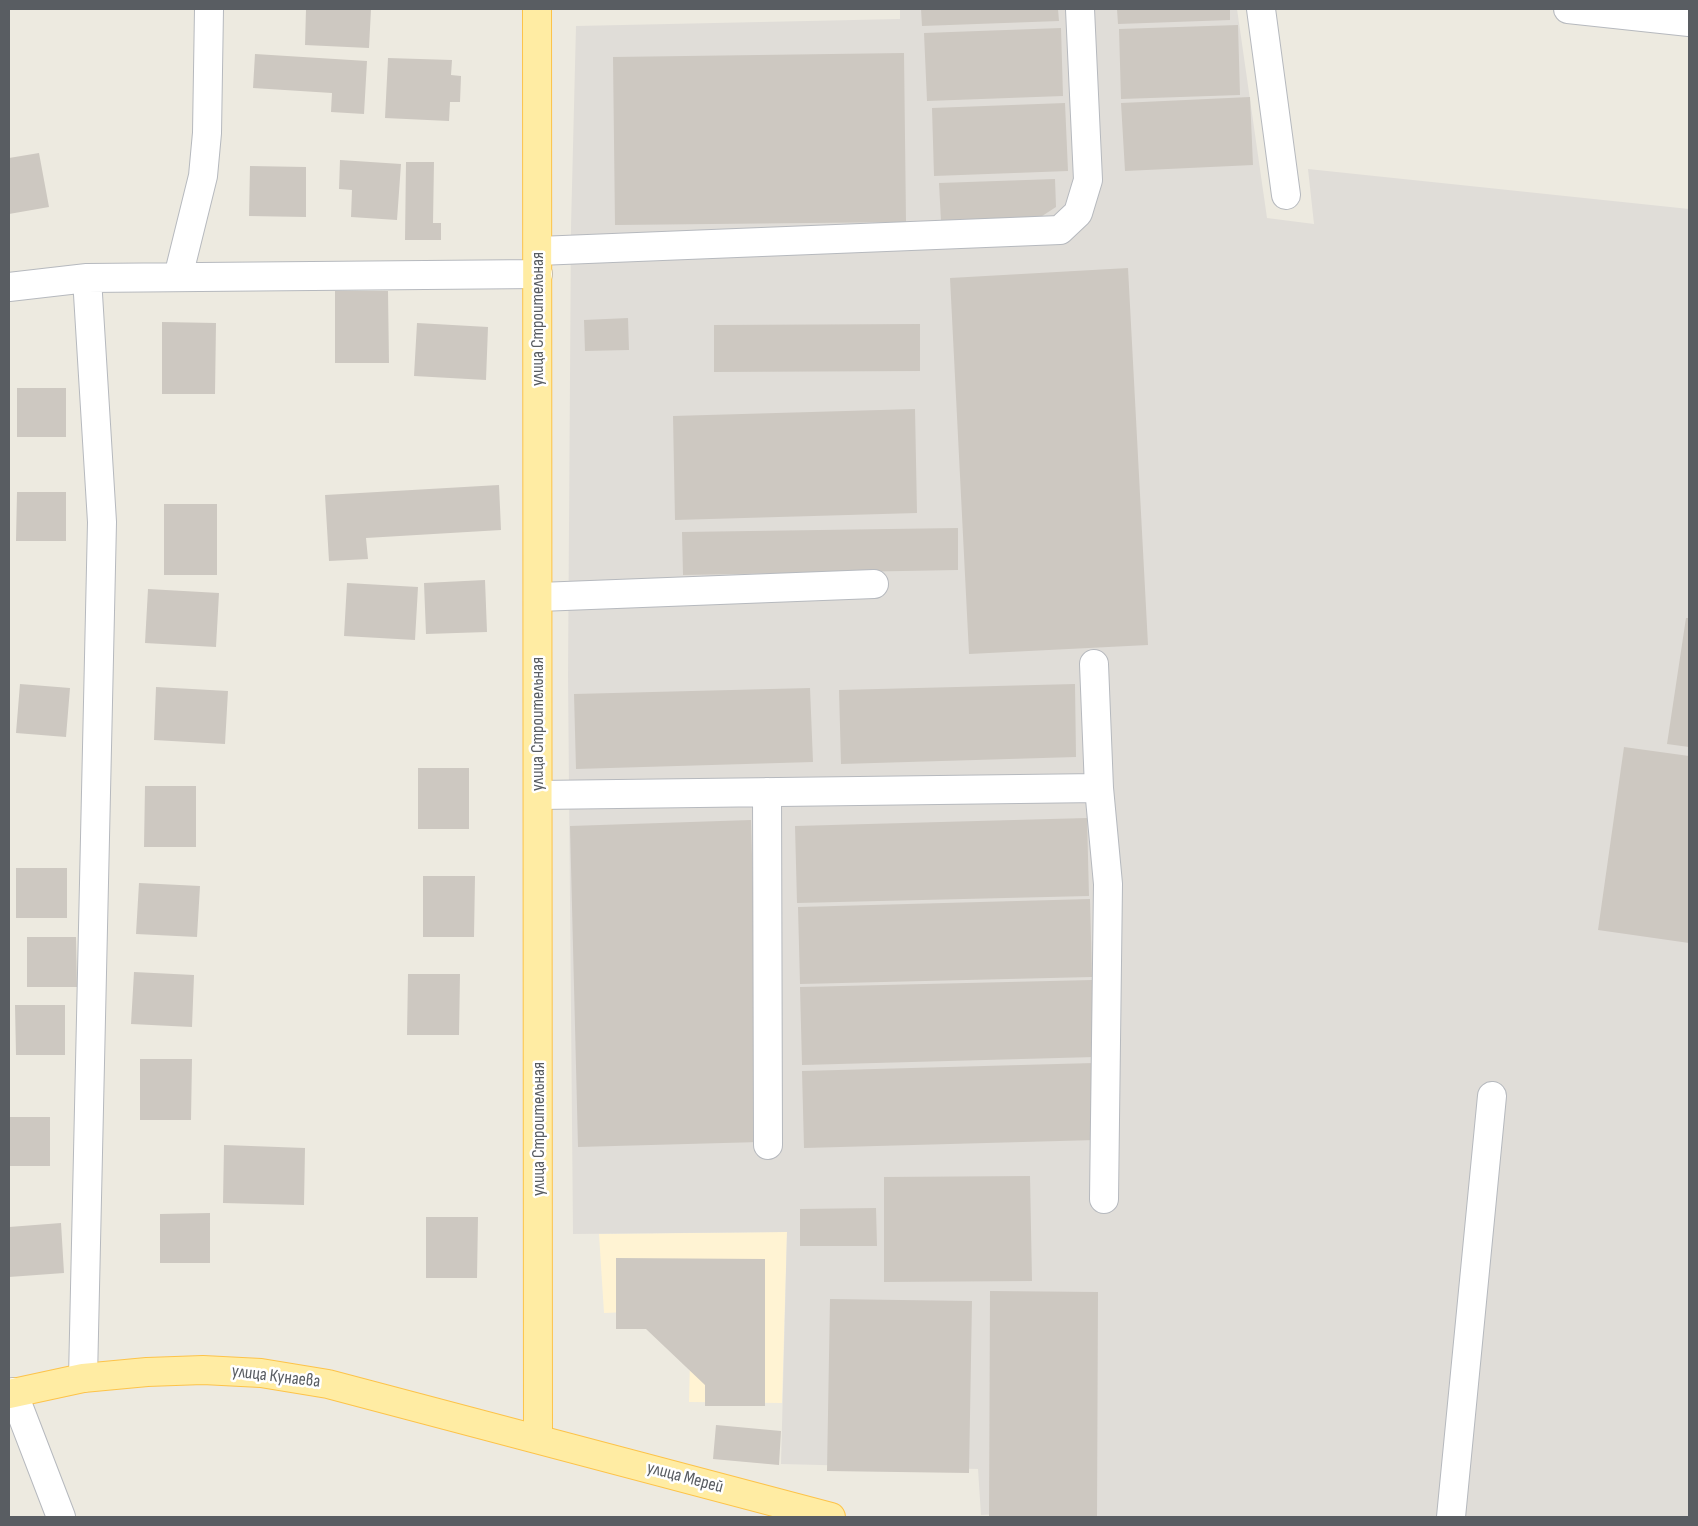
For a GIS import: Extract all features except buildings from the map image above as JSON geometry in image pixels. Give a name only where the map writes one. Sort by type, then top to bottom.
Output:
[{"type":"main road","name":"улица Строительная","points":[[537,9],[539,597],[538,1439]]},
{"type":"main road","name":"улица Кунаева","points":[[11,1393],[83,1378],[203,1370],[261,1373],[328,1384],[538,1439]]},
{"type":"main road","name":"улица Мерей","points":[[538,1439],[831,1517]]},
{"type":"street","points":[[178,277],[203,176],[207,133],[209,9]]},
{"type":"street","points":[[9,287],[87,278],[178,277],[538,263],[1060,230],[1078,213],[1088,180],[1080,9]]},
{"type":"street","points":[[1261,9],[1286,194]]},
{"type":"street","points":[[1568,9],[1689,22]]},
{"type":"street","points":[[83,1378],[102,522],[87,278]]},
{"type":"street","points":[[539,597],[874,584]]},
{"type":"street","points":[[1094,664],[1099,788],[1108,884],[1104,1200]]},
{"type":"street","points":[[538,795],[1099,788]]},
{"type":"street","points":[[767,792],[768,1145]]},
{"type":"street","points":[[1451,1517],[1492,1096]]},
{"type":"street","points":[[11,1393],[61,1517]]},
{"type":"shaded area","points":[[900,9],[1237,9],[1267,218],[1314,224],[1308,169],[1689,209],[1689,1517],[1091,1517],[1093,1510],[981,1515],[978,1469],[781,1464],[787,1232],[573,1234],[568,675],[571,227],[576,26],[900,19]]},
{"type":"shaded area","points":[[787,1232],[782,1403],[689,1402],[690,1359],[629,1312],[604,1313],[599,1234]]}]
